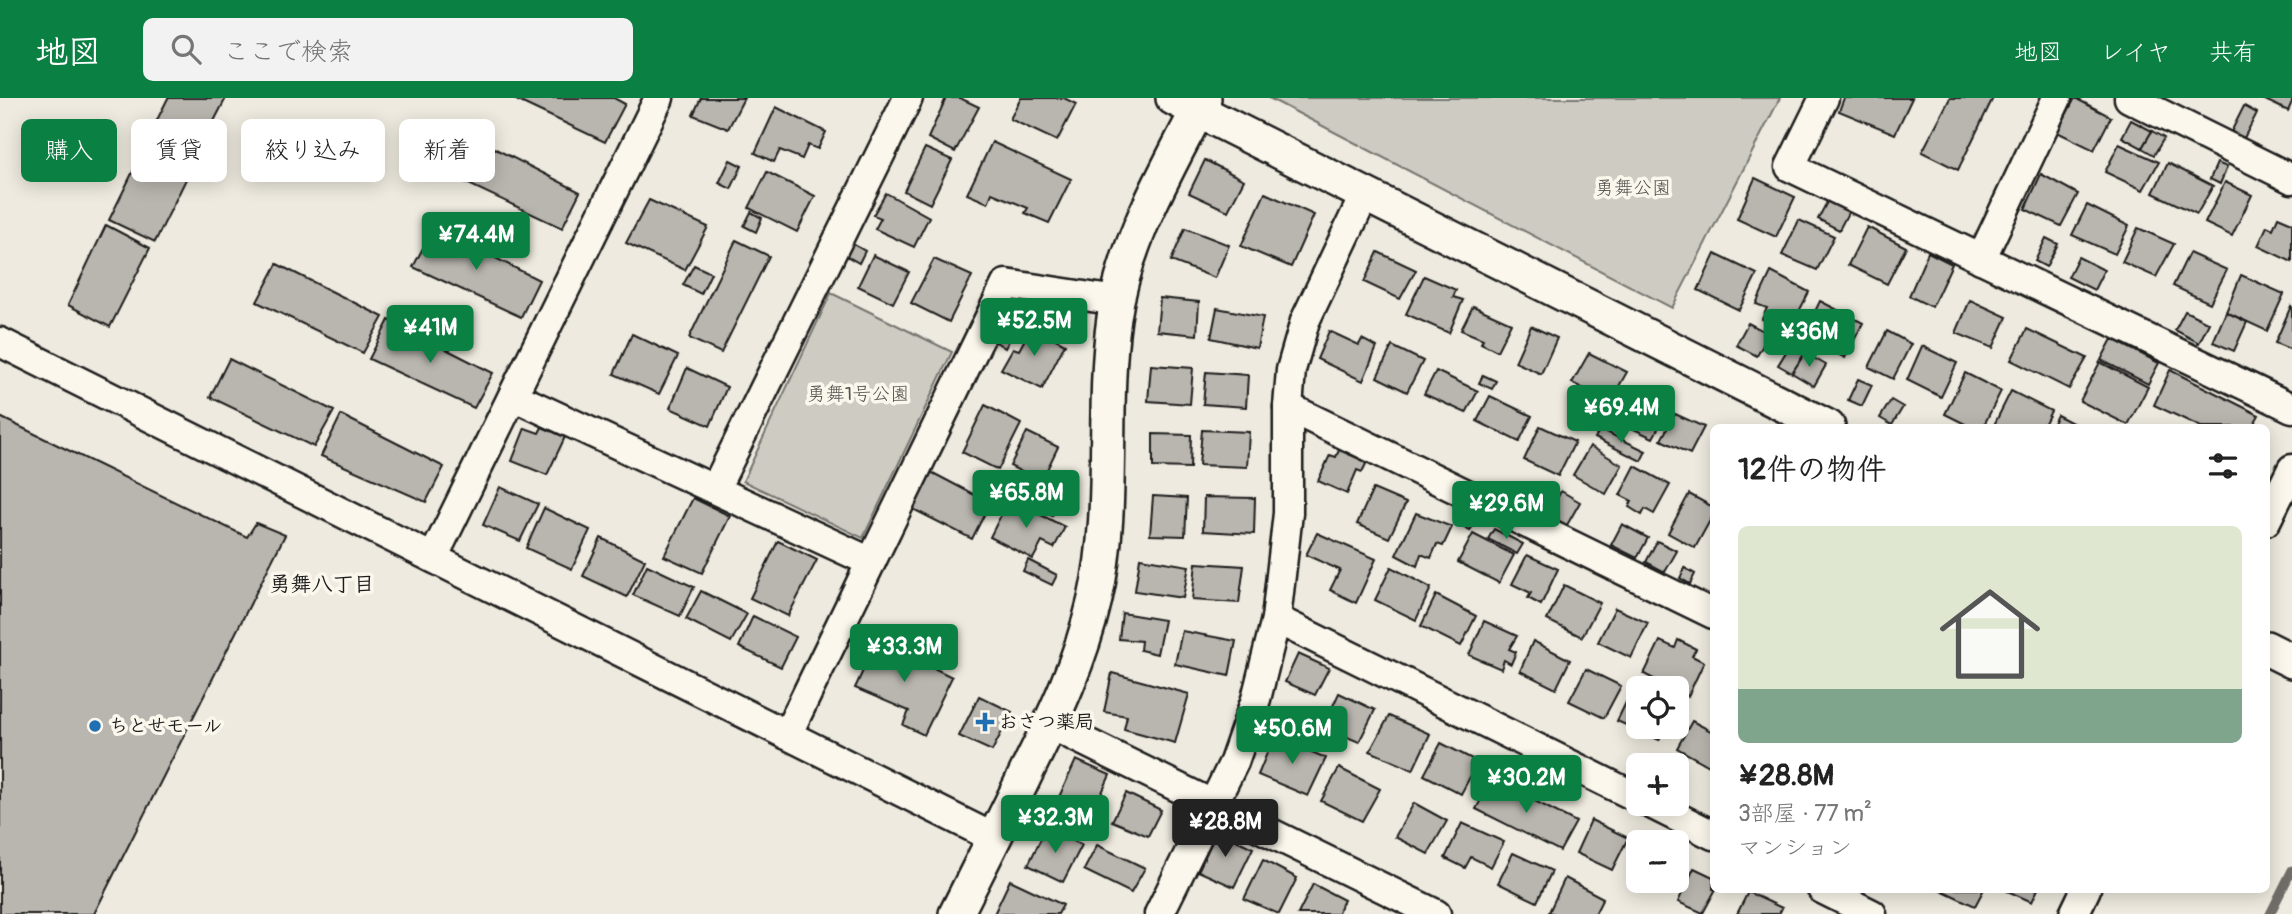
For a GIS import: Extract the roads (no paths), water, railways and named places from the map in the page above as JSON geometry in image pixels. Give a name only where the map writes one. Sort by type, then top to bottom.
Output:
[{"type":"street","points":[[433,558],[660,98]]},
{"type":"street","points":[[715,489],[908,98]]},
{"type":"street","points":[[1824,98],[1790,167],[2292,408]]},
{"type":"street","points":[[1981,258],[2057,98]]},
{"type":"street","points":[[2129,98],[2292,179]]},
{"type":"street","points":[[956,914],[1051,725],[1086,635],[1104,554],[1109,370],[1118,301],[1143,221],[1192,102],[1365,194],[1822,424]]},
{"type":"street","points":[[1159,914],[1234,762],[1251,712],[1276,619],[1288,513],[1288,407],[1291,370],[1305,321],[1365,194]]},
{"type":"street","points":[[787,735],[1006,284],[1118,301]]},
{"type":"street","points":[[0,341],[994,838]]},
{"type":"street","points":[[513,396],[871,562]]},
{"type":"street","points":[[1288,407],[1710,613]]},
{"type":"street","points":[[2270,513],[2292,469]]},
{"type":"street","points":[[1276,619],[1626,792]]},
{"type":"street","points":[[2270,650],[2292,661]]},
{"type":"street","points":[[1051,725],[1436,914]]},
{"type":"street","points":[[1675,816],[1710,834]]},
{"type":"street","points":[[1830,893],[1872,914]]},
{"type":"street","points":[[2074,914],[2084,893]]},
{"type":"waterway","points":[[2270,914],[2292,870]]},
{"type":"place","name":"おさつ薬局","points":[[985,722]]},
{"type":"place","name":"ちとせモール","points":[[95,726]]},
{"type":"district","name":"勇舞八丁目","points":[[322,584]]},
{"type":"park label","name":"勇舞公園","points":[[1633,188]]},
{"type":"park label","name":"勇舞1号公園","points":[[858,394]]}]
